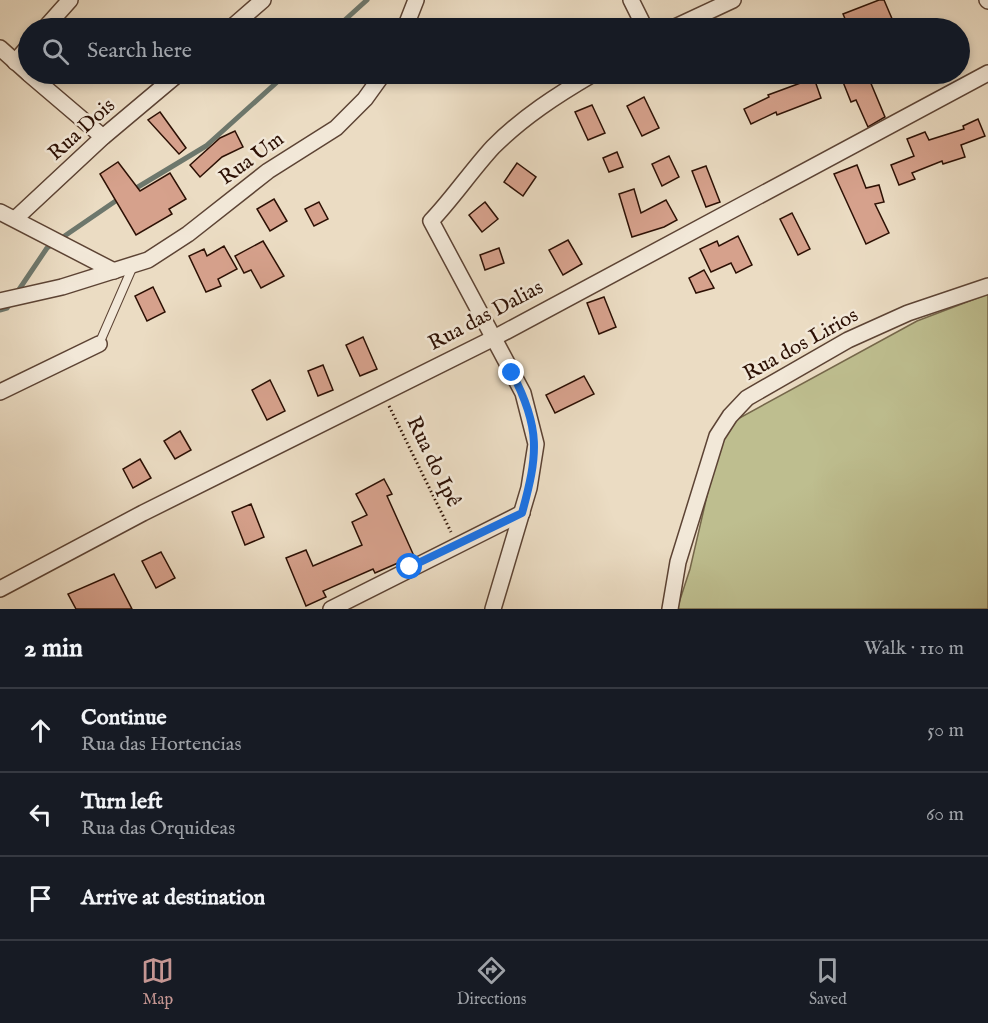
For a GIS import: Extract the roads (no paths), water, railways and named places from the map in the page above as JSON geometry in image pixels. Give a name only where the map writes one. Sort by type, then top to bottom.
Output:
[{"type":"street","points":[[54,18],[70,0]]},
{"type":"street","points":[[242,18],[263,0]]},
{"type":"street","points":[[409,18],[416,0]]},
{"type":"street","points":[[631,0],[640,18]]},
{"type":"street","points":[[694,18],[733,0]]},
{"type":"street","points":[[0,48],[18,64]]},
{"type":"street","points":[[15,62],[18,59]]},
{"type":"street","name":"Rua das Dalias","points":[[970,83],[988,73]]},
{"type":"street","points":[[42,84],[103,137]]},
{"type":"street","name":"Rua Dois","points":[[15,219],[103,137],[166,84]]},
{"type":"street","name":"Rua Um","points":[[11,299],[148,260],[188,234],[267,171],[336,128],[365,99],[376,84]]},
{"type":"street","points":[[493,609],[522,513],[536,444],[523,393],[492,339],[431,221],[493,148],[548,100],[576,84]]},
{"type":"street","name":"Rua das Dalias","points":[[0,589],[143,513],[492,339],[967,84]]},
{"type":"street","points":[[0,212],[114,271]]},
{"type":"street","name":"Rua dos Lirios","points":[[670,609],[678,562],[717,436],[730,416],[747,398],[848,340],[908,313],[988,286]]},
{"type":"street","points":[[0,392],[99,345]]},
{"type":"street","points":[[331,609],[522,513]]},
{"type":"lane","points":[[99,345],[134,264]]},
{"type":"waterway","points":[[347,18],[367,0]]},
{"type":"waterway","points":[[133,190],[206,146],[275,84]]},
{"type":"waterway","points":[[16,294],[47,248],[120,198]]},
{"type":"waterway","points":[[0,310],[7,308],[11,302]]}]
